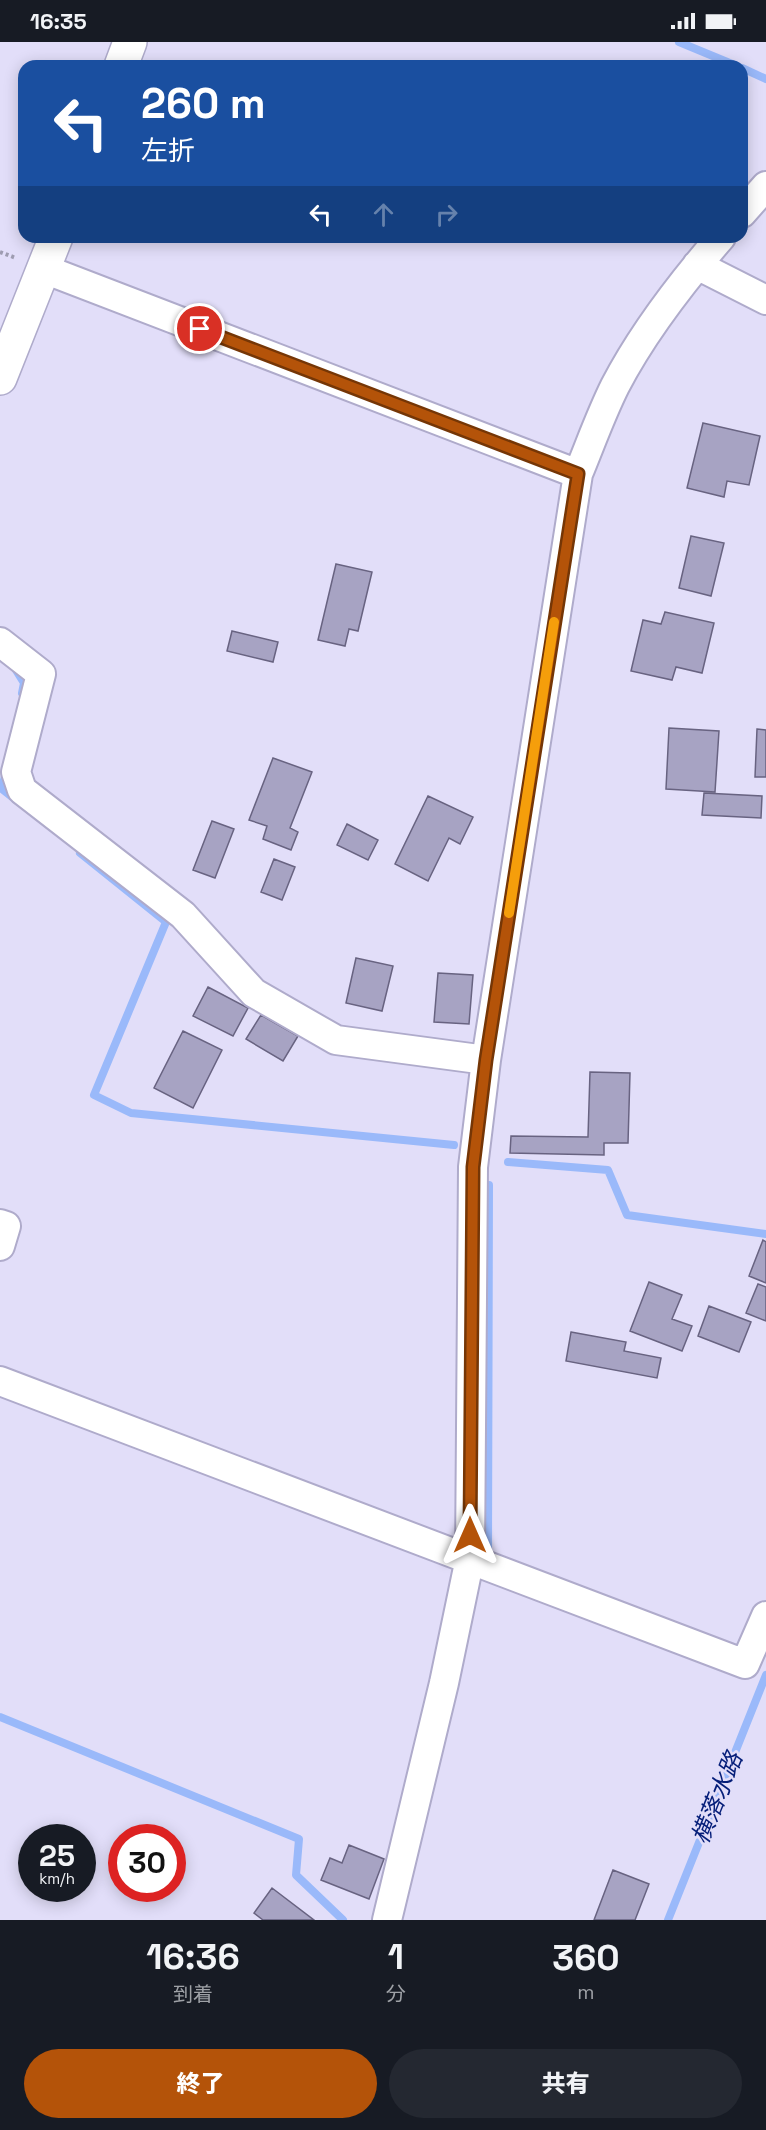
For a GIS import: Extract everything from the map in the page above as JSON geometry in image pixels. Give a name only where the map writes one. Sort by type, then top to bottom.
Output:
[{"type":"street","points":[[123,60],[130,42]]},
{"type":"street","points":[[748,206],[766,186]]},
{"type":"street","points":[[0,378],[54,243]]},
{"type":"street","points":[[387,1920],[444,1683],[470,1558],[473,1167],[486,1060],[578,474],[615,386],[654,323],[716,243]]},
{"type":"street","points":[[697,265],[766,300]]},
{"type":"street","points":[[44,269],[578,474]]},
{"type":"street","points":[[0,642],[41,674],[16,772],[22,790],[183,915],[254,993],[336,1040],[486,1060]]},
{"type":"street","points":[[0,1224],[6,1226],[0,1246]]},
{"type":"street","points":[[0,1381],[745,1664],[766,1616]]},
{"type":"building","points":[[703,423],[760,436],[749,485],[727,481],[724,497],[687,488]]},
{"type":"building","points":[[691,536],[724,543],[711,596],[679,588]]},
{"type":"building","points":[[336,564],[372,572],[358,631],[349,629],[345,646],[318,640]]},
{"type":"building","points":[[665,612],[714,623],[702,673],[676,667],[672,680],[631,671],[643,620],[661,624]]},
{"type":"building","points":[[232,631],[278,642],[273,662],[227,651]]},
{"type":"building","points":[[669,728],[719,731],[715,792],[666,789]]},
{"type":"building","points":[[757,729],[766,730],[766,777],[755,777]]},
{"type":"building","points":[[273,758],[312,772],[290,828],[298,832],[291,850],[263,839],[267,826],[249,820]]},
{"type":"building","points":[[704,793],[762,796],[761,818],[702,815]]},
{"type":"building","points":[[428,796],[473,817],[460,844],[449,838],[428,881],[395,864]]},
{"type":"building","points":[[212,821],[234,829],[215,878],[193,870]]},
{"type":"building","points":[[347,824],[378,840],[368,860],[337,845]]},
{"type":"building","points":[[274,859],[295,867],[282,900],[261,892]]},
{"type":"building","points":[[356,958],[393,966],[382,1011],[346,1003]]},
{"type":"building","points":[[438,973],[473,975],[469,1024],[434,1022]]},
{"type":"building","points":[[208,987],[248,1008],[233,1036],[193,1016]]},
{"type":"building","points":[[261,1015],[298,1036],[283,1061],[246,1039]]},
{"type":"building","points":[[183,1031],[222,1050],[193,1108],[154,1088]]},
{"type":"building","points":[[590,1072],[630,1073],[628,1143],[604,1143],[604,1155],[510,1153],[511,1136],[588,1137]]},
{"type":"building","points":[[763,1240],[766,1242],[766,1283],[749,1276]]},
{"type":"building","points":[[649,1282],[682,1295],[672,1319],[692,1326],[682,1351],[630,1331]]},
{"type":"building","points":[[758,1284],[766,1287],[766,1321],[746,1313]]},
{"type":"building","points":[[709,1306],[751,1322],[739,1352],[698,1336]]},
{"type":"building","points":[[571,1332],[626,1342],[624,1351],[661,1358],[657,1378],[566,1361]]},
{"type":"building","points":[[349,1845],[384,1859],[369,1899],[321,1880],[330,1858],[342,1863]]},
{"type":"building","points":[[613,1870],[649,1884],[635,1920],[594,1920]]},
{"type":"building","points":[[272,1888],[314,1920],[263,1920],[254,1913]]},
{"type":"waterway","points":[[679,42],[722,60]]},
{"type":"waterway","points":[[748,71],[766,79]]},
{"type":"waterway","points":[[14,667],[24,683],[22,693]]},
{"type":"waterway","points":[[6,771],[2,789],[17,801]]},
{"type":"waterway","points":[[80,853],[166,922],[94,1095],[131,1113],[454,1145]]},
{"type":"waterway","points":[[508,1162],[608,1170],[627,1215],[766,1234]]},
{"type":"waterway","points":[[488,1554],[489,1185]]},
{"type":"waterway","name":"横落水路","points":[[668,1920],[766,1675]]},
{"type":"waterway","points":[[0,1717],[299,1839],[296,1875],[343,1920]]},
{"type":"slow traffic","points":[[509,913],[554,622]]},
{"type":"route","points":[[200,329],[578,474],[486,1060],[473,1167],[470,1535]]}]
